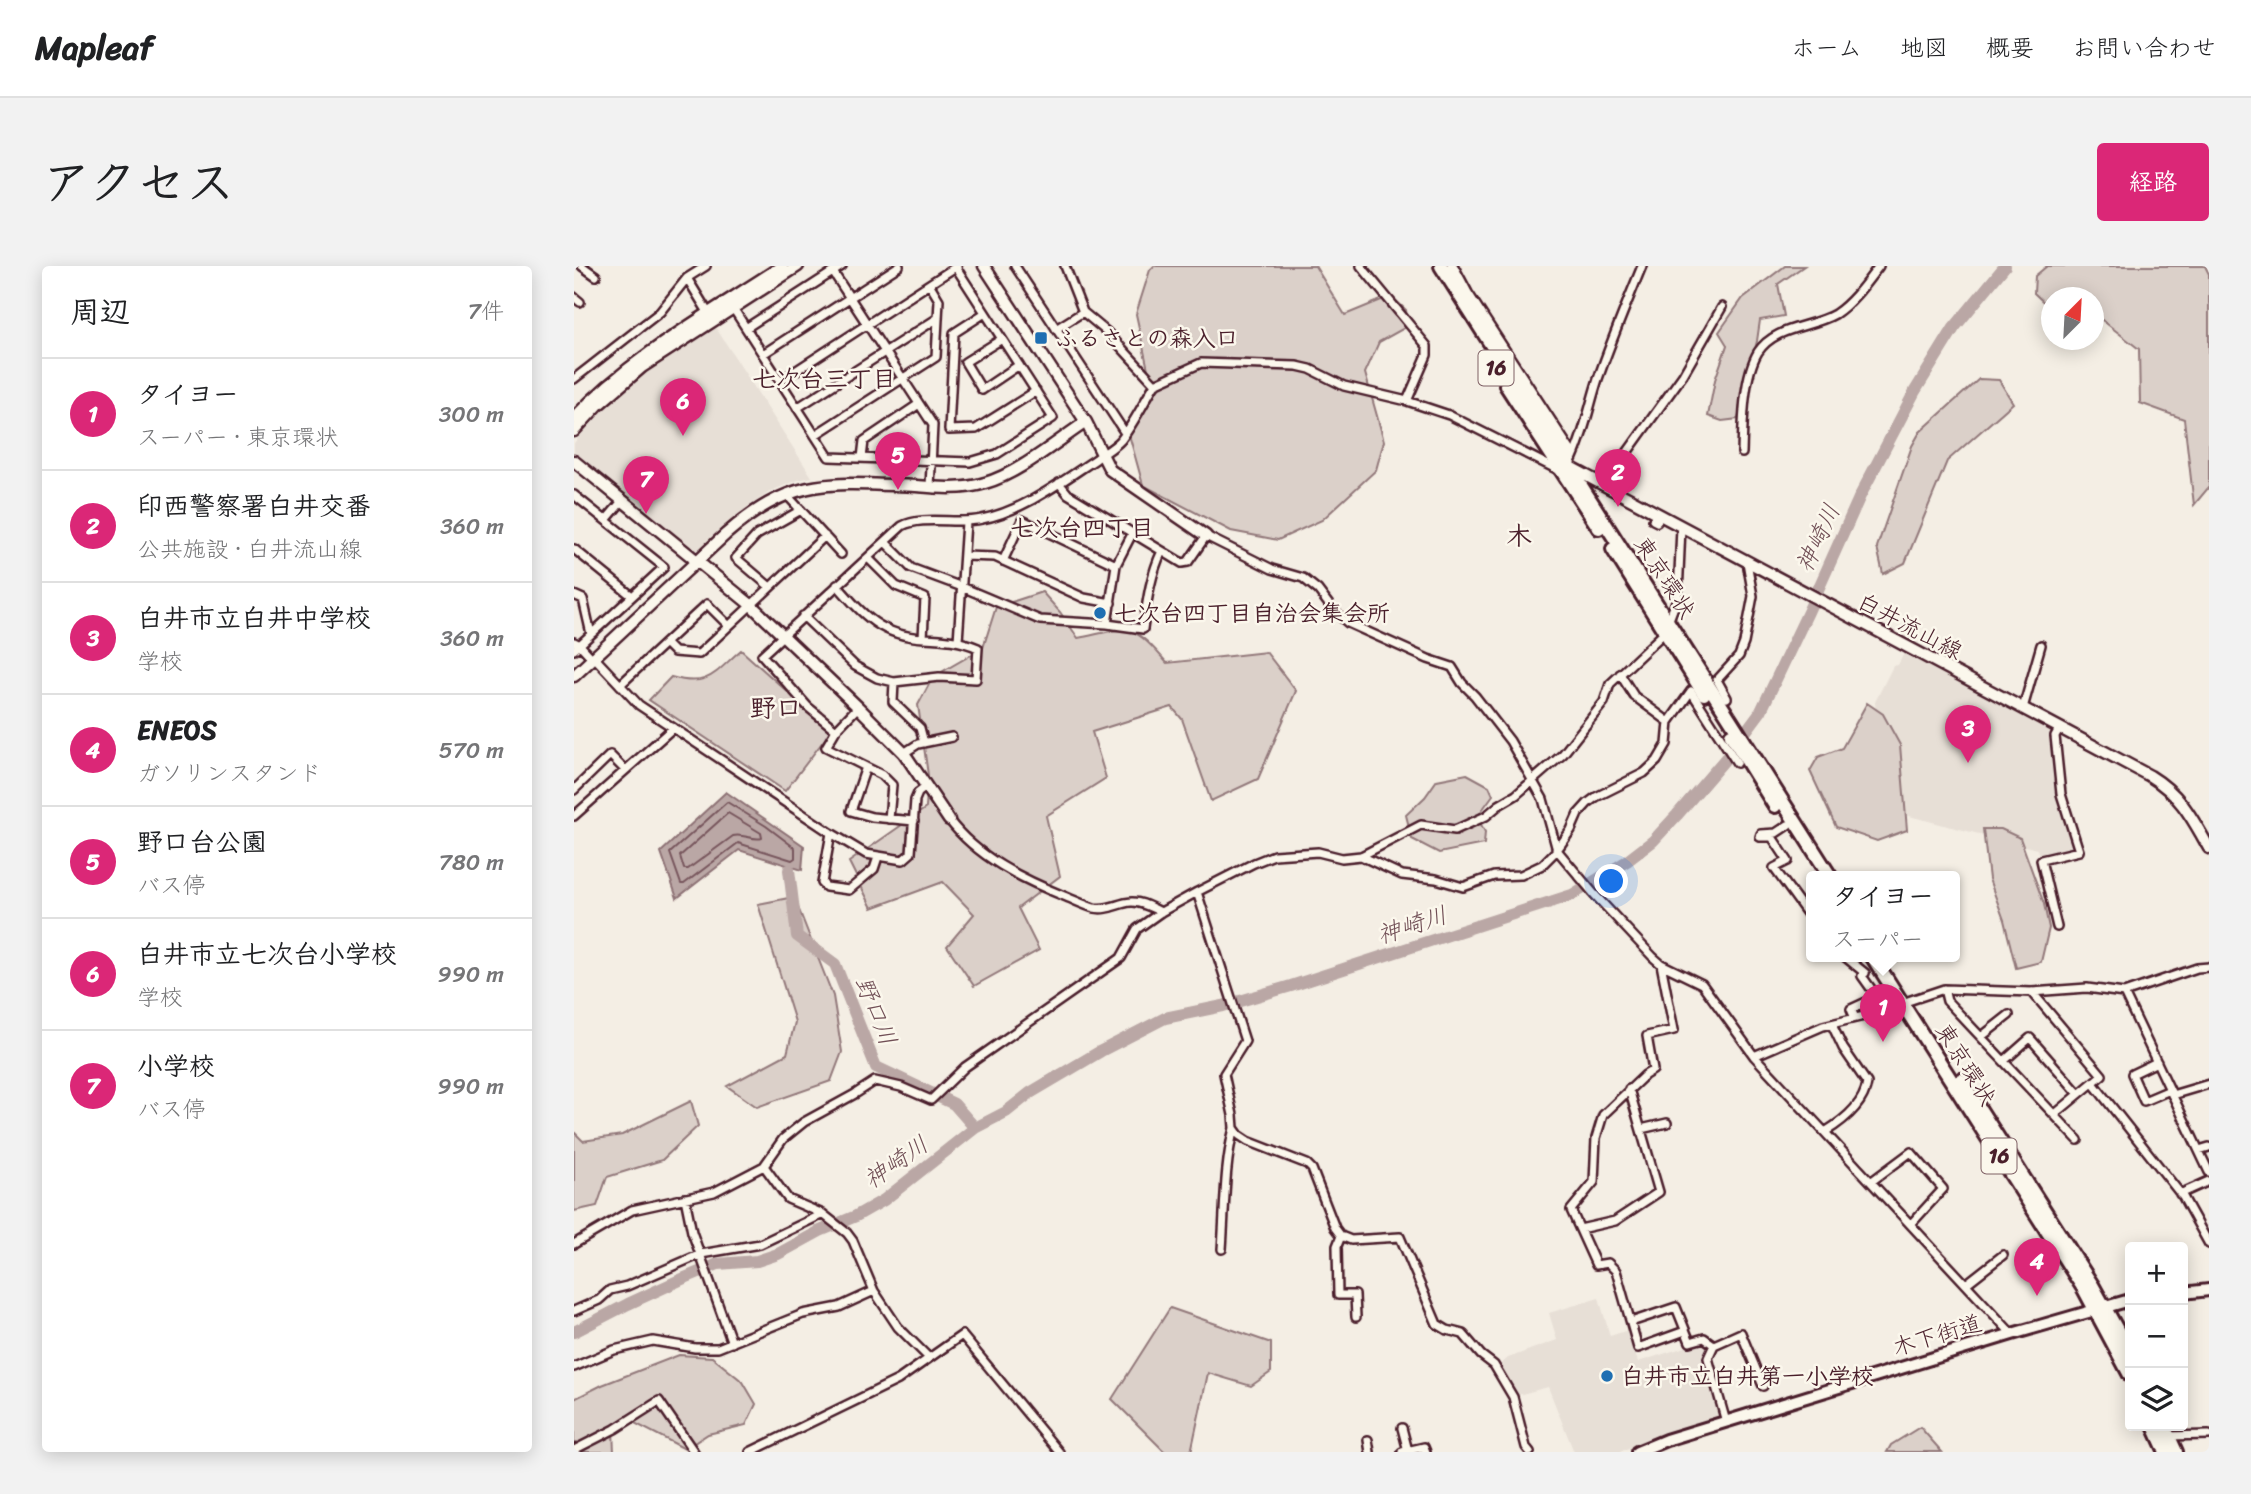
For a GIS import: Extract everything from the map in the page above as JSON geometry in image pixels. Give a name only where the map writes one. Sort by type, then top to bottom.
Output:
[{"type":"highway","name":"東京環状","points":[[1432,266],[1565,468]]},
{"type":"highway","name":"東京環状","points":[[1441,266],[1817,871]]},
{"type":"highway","name":"東京環状","points":[[1743,756],[1826,871]]},
{"type":"highway","name":"東京環状","points":[[1876,962],[1906,1002],[2125,1346]]},
{"type":"highway","name":"東京環状","points":[[1885,962],[1906,1002]]},
{"type":"highway","name":"東京環状","points":[[2099,1308],[2126,1368]]},
{"type":"highway","points":[[2162,1431],[2166,1452]]},
{"type":"highway","points":[[2162,1431],[2176,1452]]},
{"type":"main road","points":[[574,418],[629,367],[782,266]]},
{"type":"main road","points":[[574,430],[604,399],[642,367],[798,266]]},
{"type":"main road","points":[[984,266],[1086,422],[1110,470],[1206,536]]},
{"type":"main road","points":[[1452,266],[1570,452],[1565,468]]},
{"type":"main road","points":[[574,676],[745,518],[771,501],[803,488],[833,484],[960,488],[985,483],[1013,471],[1086,422]]},
{"type":"main road","points":[[574,461],[699,561],[783,635],[904,753],[949,820]]},
{"type":"main road","name":"白井流山線","points":[[1565,468],[1658,514],[2162,783],[2181,801],[2209,848]]},
{"type":"main road","points":[[2188,1292],[2209,1290]]},
{"type":"main road","name":"木下街道","points":[[1637,1452],[1666,1440],[2125,1301]]},
{"type":"street","points":[[582,266],[596,276]]},
{"type":"street","points":[[574,379],[660,312],[687,278],[706,266]]},
{"type":"street","points":[[746,328],[842,266]]},
{"type":"street","points":[[763,354],[899,266]]},
{"type":"street","points":[[733,308],[763,354],[780,382],[814,435],[830,457],[970,462],[985,459],[1006,448],[1053,418],[956,266],[780,382]]},
{"type":"street","points":[[1015,266],[1125,433]]},
{"type":"street","points":[[1065,266],[1083,312],[1107,332],[1155,384]]},
{"type":"street","points":[[1361,266],[1427,346],[1427,355],[1407,401]]},
{"type":"street","points":[[836,730],[808,707],[762,656],[902,526],[910,522],[966,522],[1006,513],[1059,483],[1120,442],[1155,384],[1201,363],[1297,366],[1310,369],[1344,386],[1407,401],[1449,415],[1565,468],[1582,439],[1609,346],[1642,266]]},
{"type":"street","points":[[1742,453],[1746,396],[1758,352],[1774,337],[1822,321],[1836,313],[1858,293],[1879,266]]},
{"type":"street","points":[[833,272],[933,425],[930,487]]},
{"type":"street","points":[[687,278],[709,314]]},
{"type":"street","points":[[814,435],[936,357],[939,300],[930,285]]},
{"type":"street","points":[[1603,486],[1683,375],[1722,307]]},
{"type":"street","points":[[1056,329],[1083,312]]},
{"type":"street","points":[[985,313],[954,333],[949,430],[976,429],[1036,391]]},
{"type":"street","points":[[797,408],[938,318]]},
{"type":"street","points":[[1002,339],[965,362],[982,390],[1019,365]]},
{"type":"street","points":[[862,458],[864,441],[919,404]]},
{"type":"street","points":[[1059,483],[1068,494],[1182,563],[1188,562],[1206,536],[1272,569],[1303,578],[1349,623],[1452,667],[1510,741],[1543,799],[1557,849],[1579,877],[1661,964],[1702,984],[1755,1056],[2012,1334]]},
{"type":"street","points":[[786,494],[841,554]]},
{"type":"street","points":[[574,495],[664,567],[576,646],[593,657],[639,705],[857,850],[878,857],[903,860],[911,853],[915,800],[918,793],[927,786]]},
{"type":"street","points":[[606,520],[623,500]]},
{"type":"street","points":[[770,587],[736,558],[757,535],[801,510]]},
{"type":"street","points":[[1003,561],[1022,520],[1116,565]]},
{"type":"street","points":[[958,641],[966,522]]},
{"type":"street","points":[[574,1244],[632,1210],[714,1192],[764,1167],[783,1139],[793,1130],[870,1083],[884,1082],[931,1100],[965,1067],[1121,958],[1137,929],[1161,912],[1254,863],[1274,855],[1318,852],[1342,858],[1361,856],[1421,825],[1455,830],[1486,816],[1563,754],[1604,702],[1610,684],[1666,627],[1678,596],[1681,527]]},
{"type":"street","points":[[1107,624],[1116,565],[1132,534]]},
{"type":"street","points":[[665,643],[674,652],[699,654],[825,536]]},
{"type":"street","points":[[885,542],[911,568],[1041,620],[1143,629],[1149,592],[1162,551]]},
{"type":"street","points":[[574,549],[632,596]]},
{"type":"street","points":[[964,556],[995,557],[1084,598],[1111,603]]},
{"type":"street","points":[[868,558],[895,586],[925,598],[923,638]]},
{"type":"street","points":[[1727,698],[1717,680],[1739,656],[1746,636],[1753,596],[1747,562]]},
{"type":"street","points":[[803,616],[855,666],[877,678],[894,682],[939,677],[976,679],[978,648],[958,641],[895,634],[874,624],[837,585]]},
{"type":"street","points":[[574,595],[583,599],[591,634]]},
{"type":"street","points":[[620,685],[706,604],[728,625]]},
{"type":"street","points":[[2023,708],[2041,645]]},
{"type":"street","points":[[1620,674],[1634,696],[1670,722]]},
{"type":"street","points":[[894,682],[893,702],[920,728],[924,743]]},
{"type":"street","points":[[1361,856],[1402,875],[1436,879],[1463,887],[1494,876],[1521,875],[1542,865],[1557,849],[1571,830],[1578,814],[1588,803],[1644,773],[1657,761],[1667,744],[1670,722],[1692,691],[1730,735],[1743,756]]},
{"type":"street","points":[[858,707],[836,730],[825,747],[882,775],[892,785],[889,819]]},
{"type":"street","points":[[2057,927],[2041,860],[2078,851],[2060,794],[2055,736],[2060,727]]},
{"type":"street","points":[[574,816],[673,728]]},
{"type":"street","points":[[904,753],[924,743],[952,737]]},
{"type":"street","points":[[574,790],[610,755],[625,770]]},
{"type":"street","points":[[866,767],[851,811],[914,821]]},
{"type":"street","points":[[949,820],[971,843],[994,861],[1050,890],[1095,908],[1106,909],[1132,901],[1161,912]]},
{"type":"street","points":[[1788,825],[1776,834],[1760,837],[1772,837],[1788,861],[1774,868],[1806,912]]},
{"type":"street","points":[[831,833],[822,883],[826,887],[849,890],[874,869],[878,857]]},
{"type":"street","points":[[1197,892],[1245,1041],[1226,1070],[1224,1079],[1234,1128],[1226,1157],[1227,1188],[1222,1249]]},
{"type":"street","points":[[1851,962],[1865,973],[1862,976],[1877,997],[1851,1009],[1855,1018]]},
{"type":"street","points":[[1661,964],[1674,1030],[1647,1036],[1653,1070],[1629,1088],[1603,1115],[1599,1127],[1594,1182],[1571,1210],[1596,1265],[1608,1263],[1616,1271],[1638,1348],[1685,1331]]},
{"type":"street","points":[[1755,1056],[1823,1026],[1944,989],[2032,992],[2087,988],[2124,993],[2197,968],[2209,967]]},
{"type":"street","points":[[1944,989],[1947,1001],[2077,1140]]},
{"type":"street","points":[[2032,992],[2102,1074],[2054,1115]]},
{"type":"street","points":[[2124,993],[2209,1172]]},
{"type":"street","points":[[1981,1037],[2009,1015]]},
{"type":"street","points":[[1825,1132],[1850,1114],[1866,1091],[1867,1083],[1843,1048],[1832,1025]]},
{"type":"street","points":[[2004,1061],[2030,1038],[2079,1094]]},
{"type":"street","points":[[2157,1062],[2132,1074],[2144,1101],[2209,1084]]},
{"type":"street","points":[[2093,1083],[2180,1194],[2209,1244]]},
{"type":"street","points":[[1580,1229],[1615,1221],[1659,1192],[1629,1088]]},
{"type":"street","points":[[1641,1129],[1667,1123]]},
{"type":"street","points":[[1234,1128],[1248,1141],[1307,1164],[1312,1169],[1340,1236],[1350,1240],[1400,1237],[1437,1324],[1442,1329],[1466,1336],[1481,1355],[1494,1365],[1513,1397],[1526,1447],[1530,1452]]},
{"type":"street","points":[[2199,1150],[2209,1147]]},
{"type":"street","points":[[1872,1181],[1911,1152],[1943,1189],[1911,1224]]},
{"type":"street","points":[[764,1167],[788,1199],[823,1214],[847,1233],[874,1291],[898,1327],[929,1358]]},
{"type":"street","points":[[2180,1194],[2209,1181]]},
{"type":"street","points":[[685,1198],[692,1232],[732,1343]]},
{"type":"street","points":[[574,1311],[599,1300],[610,1290],[627,1286],[701,1254],[760,1244],[823,1214]]},
{"type":"street","points":[[1340,1236],[1337,1246],[1338,1294],[1356,1295],[1356,1317]]},
{"type":"street","points":[[1966,1284],[2003,1255]]},
{"type":"street","points":[[574,1367],[614,1350],[653,1341],[695,1348],[718,1348],[803,1314],[839,1307],[874,1291]]},
{"type":"street","points":[[1631,1322],[1676,1307],[1690,1342],[1704,1338],[1714,1345]]},
{"type":"street","points":[[1726,1422],[1708,1358],[1714,1345],[1741,1333],[1763,1386]]},
{"type":"street","points":[[750,1452],[898,1380],[962,1335],[1059,1452]]},
{"type":"street","points":[[574,1450],[615,1429],[659,1401],[692,1449],[683,1452]]},
{"type":"street","points":[[1402,1428],[1405,1451],[1424,1447],[1426,1452]]},
{"type":"street","points":[[2162,1431],[2209,1435]]},
{"type":"street","points":[[1368,1440],[1370,1452]]},
{"type":"shaded area","points":[[1154,266],[1315,266],[1345,315],[1391,296],[1406,310],[1408,326],[1379,342],[1365,373],[1384,441],[1376,470],[1322,520],[1278,540],[1231,531],[1143,485],[1128,431],[1152,388],[1136,314],[1150,270]]},
{"type":"shaded area","points":[[1785,266],[1804,266],[1778,284],[1784,316],[1760,320],[1738,419],[1722,421],[1708,416],[1715,380],[1727,345],[1719,332],[1743,298]]},
{"type":"shaded area","points":[[2047,266],[2205,266],[2209,274],[2209,487],[2194,505],[2184,419],[2140,403],[2139,349],[2104,322],[2104,287],[2041,287],[2041,300],[2034,293],[2035,276]]},
{"type":"shaded area","points":[[716,328],[812,477],[771,491],[742,511],[701,550],[694,550],[574,452],[574,443],[606,407],[642,375]]},
{"type":"shaded area","points":[[1979,379],[1999,380],[2013,403],[1947,461],[1905,563],[1883,574],[1877,547],[1912,446],[1920,432]]},
{"type":"shaded area","points":[[1042,592],[1078,638],[1119,630],[1128,631],[1145,640],[1167,663],[1266,652],[1296,691],[1258,779],[1211,801],[1182,719],[1172,707],[1092,732],[1106,778],[1046,816],[1060,876],[1018,908],[1039,950],[974,986],[947,946],[974,914],[943,882],[872,908],[849,862],[926,808],[928,775],[918,705],[933,677],[983,648],[996,607]]},
{"type":"shaded area","points":[[741,650],[831,731],[785,791],[649,700],[671,677],[694,681],[703,679],[717,672]]},
{"type":"shaded area","points":[[1905,651],[2055,730],[2056,791],[2075,849],[2040,858],[2037,849],[1886,810],[1875,702],[1893,666],[1898,665]]},
{"type":"shaded area","points":[[1867,703],[1883,714],[1900,745],[1907,830],[1877,841],[1836,827],[1810,771],[1818,757],[1842,748]]},
{"type":"shaded area","points":[[1467,774],[1489,786],[1493,795],[1477,817],[1485,832],[1484,844],[1439,853],[1412,839],[1406,815],[1425,797],[1437,780]]},
{"type":"shaded area","points":[[1983,829],[2001,829],[2020,838],[2044,904],[2049,928],[2041,962],[2016,968],[2004,920],[1989,879]]},
{"type":"shaded area","points":[[794,897],[833,996],[842,1052],[831,1081],[757,1107],[727,1086],[787,1054],[795,1022],[758,904]]},
{"type":"shaded area","points":[[691,1101],[698,1126],[662,1160],[607,1177],[597,1206],[574,1211],[574,1132],[583,1141],[622,1135]]},
{"type":"shaded area","name":"白井市立白井第一小学校","points":[[1599,1298],[1610,1336],[1628,1330],[1638,1362],[1701,1342],[1706,1345],[1708,1352],[1705,1357],[1719,1418],[1645,1440],[1620,1452],[1574,1452],[1548,1387],[1518,1395],[1514,1393],[1500,1365],[1508,1358],[1557,1340],[1549,1313]]},
{"type":"shaded area","points":[[1170,1308],[1271,1343],[1271,1372],[1251,1386],[1208,1373],[1191,1452],[1165,1452],[1112,1399]]},
{"type":"shaded area","points":[[679,1355],[712,1357],[743,1382],[756,1404],[746,1425],[708,1434],[685,1449],[633,1422],[613,1430],[614,1452],[574,1452],[574,1399]]},
{"type":"shaded area","points":[[1920,1427],[1942,1452],[1887,1452],[1891,1445]]},
{"type":"water","points":[[726,792],[804,846],[802,870],[739,850],[677,898],[661,852]]},
{"type":"waterway","name":"神崎川","points":[[574,1332],[628,1304],[718,1264],[757,1261],[778,1254],[820,1231],[856,1216],[884,1200],[975,1128],[1006,1112],[1030,1093],[1101,1051],[1165,1018],[1223,1006],[1291,986],[1572,895],[1627,861],[1653,841],[1677,815],[1726,758],[1761,711],[1860,496],[1915,391],[1954,328],[2005,266]]},
{"type":"waterway","name":"野口川","points":[[789,870],[797,936],[835,964],[876,1067],[954,1104],[975,1128]]},
{"type":"place","name":"ふるさとの森入口","points":[[1041,338]]},
{"type":"place","name":"白井市立七次台小学校","points":[[683,436]]},
{"type":"place","name":"野口台公園","points":[[898,490]]},
{"type":"place","name":"印西警察署白井交番","points":[[1618,507]]},
{"type":"place","name":"小学校","points":[[646,514]]},
{"type":"place","name":"七次台四丁目自治会集会所","points":[[1100,613]]},
{"type":"place","name":"白井市立白井中学校","points":[[1968,763]]},
{"type":"place","name":"タイヨー","points":[[1883,1042]]},
{"type":"place","name":"ENEOS","points":[[2037,1296]]},
{"type":"place","name":"白井市立白井第一小学校","points":[[1607,1376]]},
{"type":"district","name":"七次台三丁目","points":[[824,379]]},
{"type":"district","name":"七次台四丁目","points":[[1082,528]]},
{"type":"district","name":"木","points":[[1519,536]]},
{"type":"district","name":"野口","points":[[776,708]]}]
